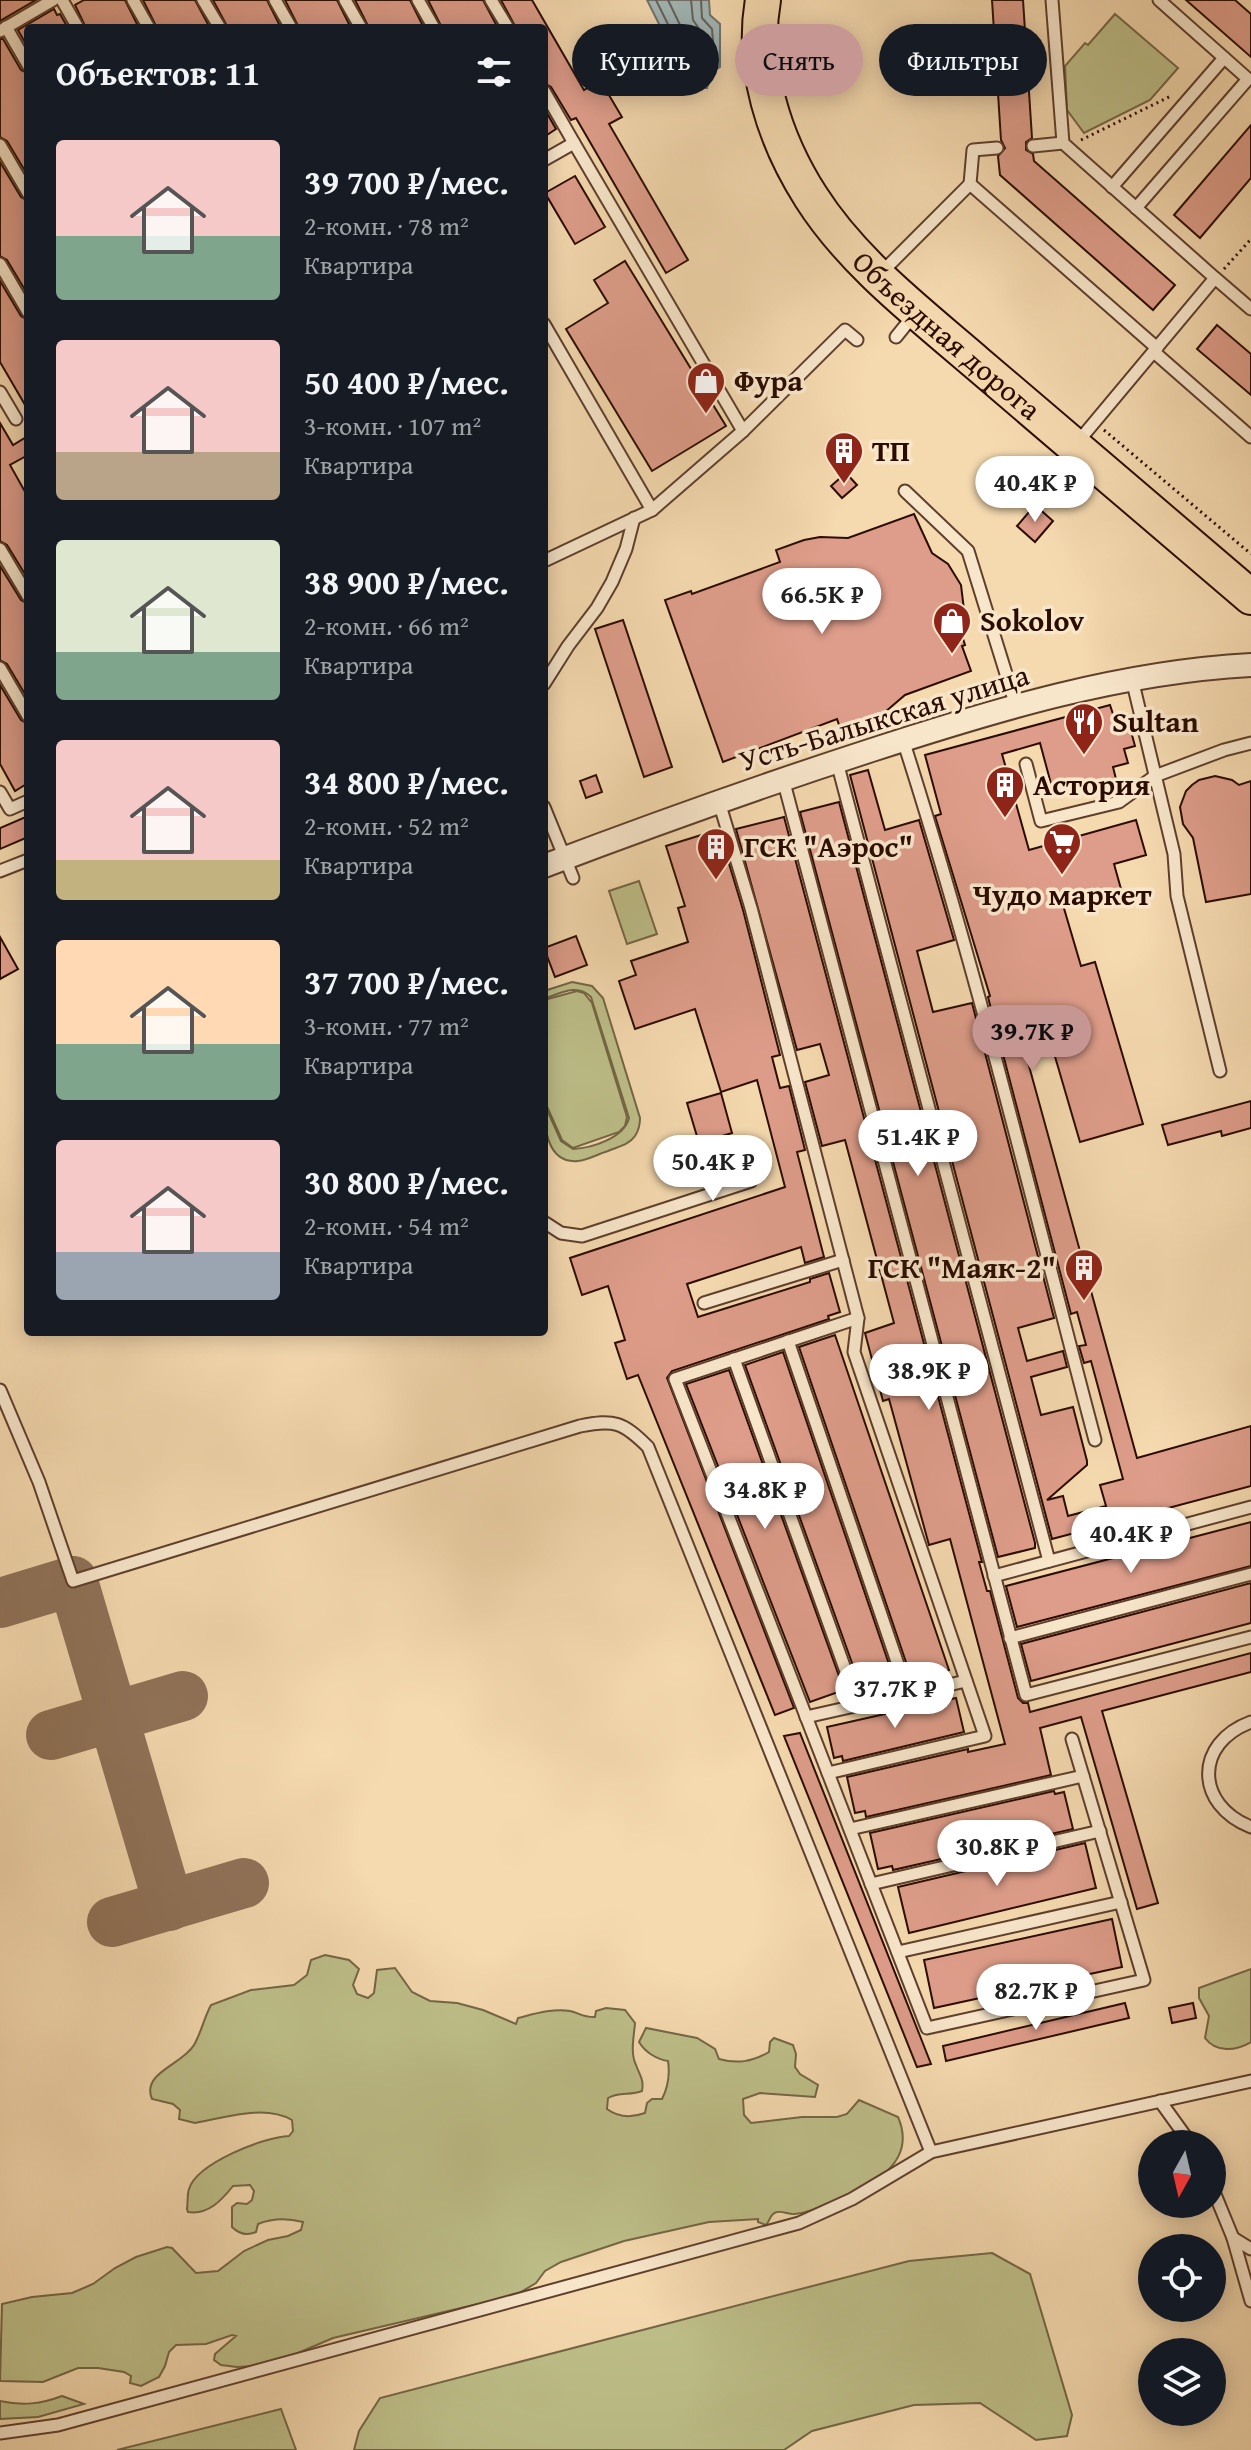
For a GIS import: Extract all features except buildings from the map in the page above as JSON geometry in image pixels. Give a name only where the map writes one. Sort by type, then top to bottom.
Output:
[{"type":"main road","name":"Объездная дорога","points":[[763,0],[760,50],[764,84],[774,121],[810,196],[834,230],[917,311],[1084,434],[1248,588]]},
{"type":"street","name":"Усть-Балыкская улица","points":[[560,867],[783,779],[1016,706],[1132,679],[1251,665]]},
{"type":"lane","points":[[24,59],[3,29],[53,0]]},
{"type":"lane","points":[[62,0],[76,24]]},
{"type":"lane","points":[[133,0],[147,24]]},
{"type":"lane","points":[[203,0],[218,24]]},
{"type":"lane","points":[[275,0],[289,24]]},
{"type":"lane","points":[[345,0],[359,24]]},
{"type":"lane","points":[[418,0],[432,24]]},
{"type":"lane","points":[[491,0],[506,24]]},
{"type":"lane","points":[[1052,0],[1065,145],[1251,309]]},
{"type":"lane","points":[[1136,208],[1248,79],[1159,0]]},
{"type":"lane","points":[[1112,187],[1224,58]]},
{"type":"lane","points":[[548,98],[743,431]]},
{"type":"lane","points":[[548,158],[574,143]]},
{"type":"lane","points":[[0,145],[24,186]]},
{"type":"lane","points":[[1033,146],[1065,145]]},
{"type":"lane","points":[[879,276],[970,184],[973,150],[997,148]]},
{"type":"lane","points":[[970,184],[1251,437]]},
{"type":"lane","points":[[0,264],[24,305]]},
{"type":"lane","points":[[1084,434],[1215,278]]},
{"type":"lane","points":[[896,337],[917,311]]},
{"type":"lane","points":[[548,559],[652,510],[743,431],[845,330],[857,340]]},
{"type":"lane","points":[[548,331],[652,510]]},
{"type":"lane","points":[[0,392],[16,419]]},
{"type":"lane","points":[[905,491],[968,551],[1016,706]]},
{"type":"lane","points":[[548,678],[612,582],[626,549],[634,518]]},
{"type":"lane","points":[[0,549],[24,589]]},
{"type":"lane","points":[[0,668],[24,709]]},
{"type":"lane","points":[[1132,679],[1174,854],[1177,896],[1220,1071]]},
{"type":"lane","points":[[903,740],[986,1031],[1095,1440]]},
{"type":"lane","points":[[1026,764],[1041,821],[1119,802],[1155,776],[1251,743]]},
{"type":"lane","points":[[837,762],[1049,1561]]},
{"type":"lane","points":[[783,779],[1026,1695],[1251,1637]]},
{"type":"lane","points":[[0,792],[5,811],[24,803]]},
{"type":"lane","points":[[719,802],[751,908],[858,1318],[854,1352],[985,1736],[828,1773]]},
{"type":"lane","points":[[548,822],[560,867]]},
{"type":"lane","points":[[0,871],[24,862]]},
{"type":"lane","points":[[548,1225],[561,1233],[582,1236],[751,1181]]},
{"type":"lane","points":[[704,1303],[843,1260]]},
{"type":"lane","points":[[858,1318],[675,1379],[927,2028],[1144,1980],[1072,1739]]},
{"type":"lane","points":[[788,1341],[908,1694]]},
{"type":"lane","points":[[734,1359],[858,1705]]},
{"type":"lane","points":[[0,1390],[39,1482],[73,1581],[580,1426],[607,1421],[629,1428],[648,1447],[931,2152]]},
{"type":"lane","points":[[994,1576],[1251,1507]]},
{"type":"lane","points":[[1010,1638],[1251,1574]]},
{"type":"lane","points":[[806,1717],[966,1681]]},
{"type":"lane","points":[[1251,1722],[1237,1727],[1223,1738],[1213,1751],[1208,1769],[1210,1787],[1219,1805],[1232,1818],[1251,1827]]},
{"type":"lane","points":[[850,1829],[1083,1776]]},
{"type":"lane","points":[[871,1884],[1100,1831]]},
{"type":"lane","points":[[898,1952],[1121,1902]]},
{"type":"lane","points":[[0,2433],[89,2417],[799,2223],[852,2199],[931,2152],[1251,2081]]},
{"type":"lane","points":[[1160,2101],[1181,2130]]},
{"type":"lane","points":[[1225,2218],[1251,2301]]},
{"type":"lane","points":[[1233,2238],[1251,2249]]},
{"type":"path","points":[[1065,145],[1207,78]]},
{"type":"path","points":[[1215,278],[1251,239]]},
{"type":"path","points":[[1084,434],[1251,554]]},
{"type":"green space","points":[[1115,14],[1178,68],[1150,100],[1084,133],[1067,110],[1065,66]]},
{"type":"green space","points":[[639,881],[657,934],[627,944],[609,891]]},
{"type":"green space","points":[[572,982],[592,986],[603,998],[640,1118],[637,1132],[630,1142],[578,1161],[567,1160],[553,1150],[548,1138],[548,1112],[561,1141],[573,1149],[589,1147],[614,1136],[629,1118],[591,997],[574,990],[548,998],[548,990]]},
{"type":"green space","points":[[577,991],[584,993],[592,1003],[627,1117],[625,1126],[619,1132],[573,1148],[562,1140],[548,1109],[548,999]]},
{"type":"green space","points":[[325,1955],[349,1960],[359,1969],[353,1985],[357,1994],[368,1998],[374,1993],[377,1970],[395,1968],[412,1992],[430,2001],[457,2003],[516,2024],[518,2018],[550,2011],[564,2010],[595,2017],[596,2011],[606,2008],[625,2010],[635,2023],[633,2055],[642,2091],[608,2098],[607,2109],[621,2116],[645,2113],[647,2103],[652,2099],[662,2099],[666,2090],[668,2061],[651,2054],[639,2042],[646,2028],[697,2038],[715,2049],[719,2059],[732,2061],[750,2060],[769,2052],[770,2042],[774,2038],[793,2045],[795,2067],[800,2074],[818,2085],[815,2097],[760,2093],[743,2099],[744,2115],[751,2123],[802,2117],[837,2117],[847,2114],[859,2100],[898,2117],[903,2133],[902,2147],[896,2160],[876,2180],[811,2210],[793,2214],[775,2213],[766,2225],[758,2219],[709,2222],[624,2241],[561,2262],[516,2295],[333,2338],[284,2359],[254,2366],[221,2365],[214,2360],[215,2354],[236,2336],[232,2335],[206,2344],[176,2345],[169,2352],[159,2377],[141,2386],[130,2383],[131,2376],[124,2372],[98,2368],[78,2368],[43,2382],[0,2381],[2,2304],[72,2293],[93,2284],[136,2257],[167,2247],[172,2248],[196,2273],[218,2271],[244,2251],[301,2230],[303,2222],[286,2219],[258,2224],[256,2232],[249,2234],[232,2227],[232,2207],[252,2200],[254,2191],[250,2185],[233,2186],[208,2209],[188,2212],[187,2209],[189,2189],[204,2170],[248,2146],[289,2136],[293,2131],[292,2120],[281,2115],[257,2113],[195,2123],[179,2119],[180,2110],[173,2104],[152,2099],[150,2090],[157,2076],[194,2045],[211,2005],[251,1990],[294,1985],[307,1975],[311,1960]]},
{"type":"green space","points":[[1251,1969],[1251,2042],[1233,2049],[1215,2046],[1205,2038],[1209,2016],[1199,1998],[1199,1988]]},
{"type":"green space","points":[[992,2253],[1030,2274],[1072,2415],[1067,2436],[1036,2440],[980,2403],[914,2405],[812,2431],[784,2450],[354,2450],[359,2431],[380,2398],[909,2261]]},
{"type":"green space","points":[[62,2396],[84,2404],[38,2417],[0,2419],[0,2401],[32,2403]]},
{"type":"green space","points":[[281,2409],[296,2450],[117,2450]]},
{"type":"water","points":[[647,0],[709,0],[710,15],[720,24],[720,67],[719,24],[659,24]]},
{"type":"taxiway","points":[[0,1603],[73,1581],[169,1906]]},
{"type":"taxiway","points":[[51,1735],[183,1696]]},
{"type":"taxiway","points":[[112,1922],[244,1883]]},
{"type":"place","name":"Фура","points":[[706,415]]},
{"type":"place","name":"ТП","points":[[844,485]]},
{"type":"place","name":"Sokolov","points":[[952,655]]},
{"type":"place","name":"Sultan","points":[[1084,756]]},
{"type":"place","name":"Астория","points":[[1005,819]]},
{"type":"place","name":"Чудо маркет","points":[[1062,876]]},
{"type":"place","name":"ГСК \"Аэрос\"","points":[[716,881]]},
{"type":"place","name":"ГСК \"Маяк-2\"","points":[[1084,1302]]}]
